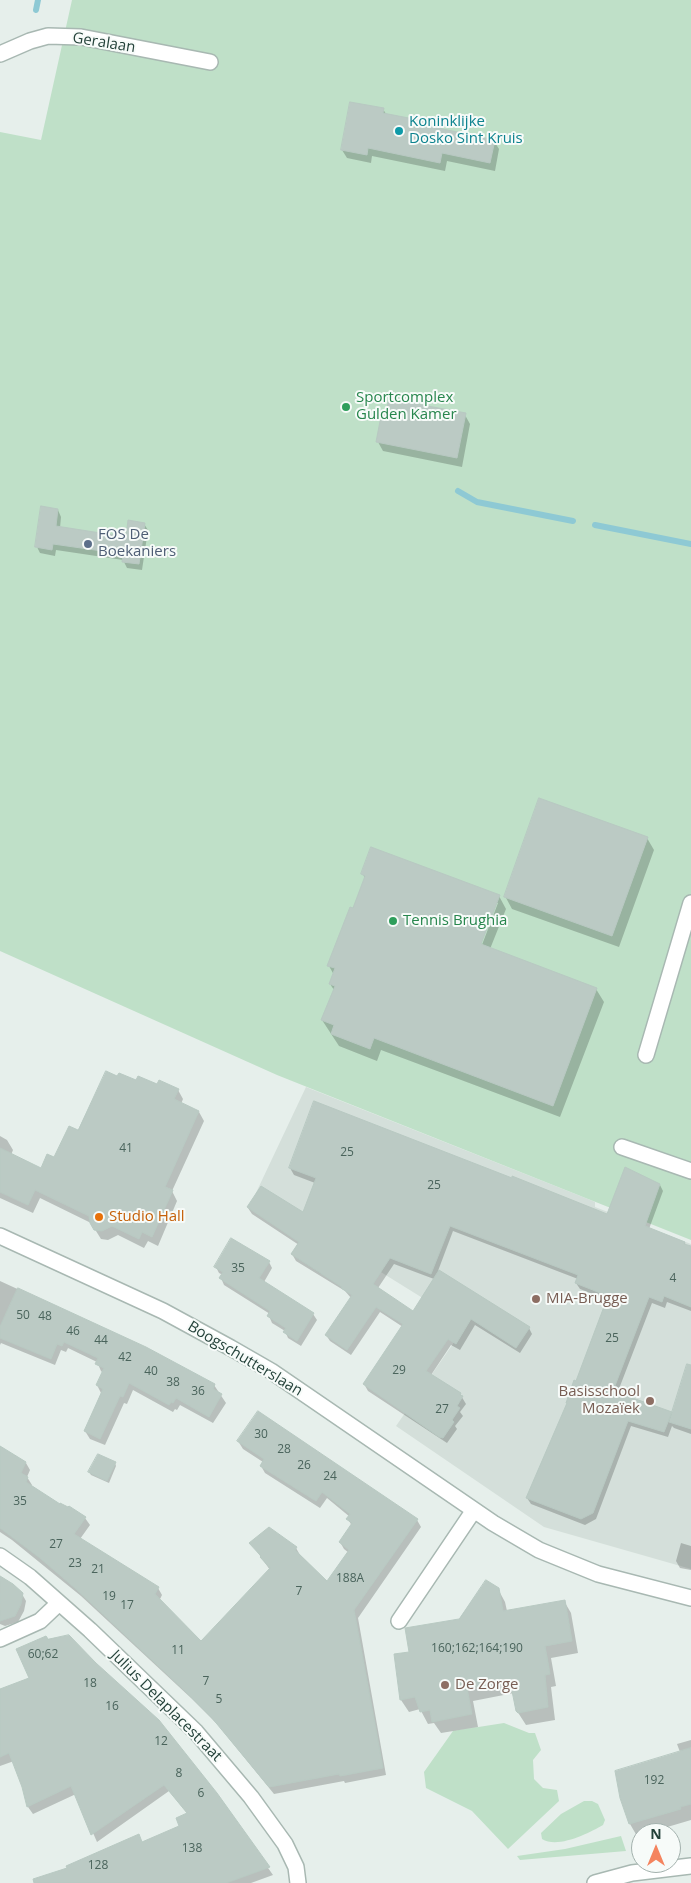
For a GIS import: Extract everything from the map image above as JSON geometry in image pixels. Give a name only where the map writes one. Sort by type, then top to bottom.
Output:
[{"type":"street","name":"Geralaan","points":[[0,54],[30,41],[48,36],[82,37],[210,62]]},
{"type":"street","points":[[646,1054],[691,904]]},
{"type":"street","points":[[622,1147],[691,1171]]},
{"type":"street","name":"Boogschutterslaan","points":[[0,1236],[163,1311],[271,1371],[524,1542],[598,1574],[691,1598]]},
{"type":"street","points":[[399,1621],[474,1510]]},
{"type":"street","name":"Julius Delaplacestraat","points":[[0,1556],[30,1577],[90,1630],[196,1732],[251,1797],[285,1844],[296,1867],[298,1883]]},
{"type":"street","points":[[0,1639],[40,1621],[59,1603]]},
{"type":"street","points":[[595,1883],[632,1873],[691,1866]]},
{"type":"shaded area","name":"MIA-Brugge","points":[[306,1087],[588,1199],[595,1202],[595,1207],[691,1244],[691,1569],[544,1527],[396,1426],[466,1325],[339,1246],[321,1274],[291,1254],[308,1228],[254,1197]]},
{"type":"green space","name":"Sportcomplex Gulden Kamer","points":[[72,0],[691,0],[691,1240],[277,1075],[0,951],[0,132],[41,140]]},
{"type":"green space","points":[[504,1723],[529,1733],[535,1733],[541,1750],[533,1760],[534,1779],[543,1788],[557,1790],[559,1801],[508,1849],[472,1811],[426,1788],[424,1772],[453,1731]]},
{"type":"green space","points":[[584,1801],[592,1801],[598,1804],[605,1820],[603,1825],[582,1836],[565,1841],[549,1842],[542,1839],[541,1833],[561,1814]]},
{"type":"green space","points":[[621,1836],[626,1851],[520,1860],[517,1856],[565,1849]]},
{"type":"building","name":"Koninklijke Dosko Sint Kruis","points":[[350,102],[384,108],[383,113],[424,121],[424,125],[495,140],[490,163],[442,153],[440,163],[368,148],[367,155],[341,150]]},
{"type":"building","points":[[389,399],[466,413],[457,458],[376,442],[382,411],[386,412]]},
{"type":"building","points":[[41,506],[58,509],[56,526],[126,537],[128,520],[145,523],[139,564],[122,562],[123,554],[53,544],[52,550],[35,547]]},
{"type":"building","points":[[539,798],[648,837],[612,936],[504,897]]},
{"type":"building","points":[[371,847],[500,895],[481,944],[597,988],[553,1106],[374,1038],[370,1049],[331,1034],[334,1025],[321,1020],[335,986],[329,984],[335,968],[327,966],[350,907],[353,908],[365,876],[361,874]]},
{"type":"building","points":[[106,1071],[117,1076],[119,1073],[136,1080],[138,1076],[157,1084],[159,1080],[179,1089],[174,1099],[199,1111],[165,1187],[173,1190],[152,1237],[142,1232],[139,1239],[112,1226],[102,1231],[94,1230],[89,1216],[35,1190],[28,1205],[0,1192],[0,1148],[41,1168],[47,1154],[54,1157],[69,1126],[78,1130]]},
{"type":"building","points":[[314,1101],[607,1214],[625,1167],[660,1184],[645,1226],[691,1246],[691,1307],[664,1296],[662,1302],[649,1297],[613,1391],[672,1412],[664,1432],[628,1421],[593,1513],[581,1519],[526,1498],[567,1403],[574,1380],[576,1381],[608,1296],[575,1283],[578,1275],[450,1226],[431,1274],[390,1258],[373,1284],[413,1311],[439,1270],[530,1327],[516,1348],[471,1319],[456,1344],[448,1339],[426,1371],[463,1396],[457,1406],[460,1408],[452,1420],[454,1422],[443,1438],[439,1437],[363,1384],[403,1324],[376,1307],[347,1350],[325,1335],[352,1295],[291,1254],[299,1242],[247,1207],[261,1186],[303,1212],[316,1178],[289,1168]]},
{"type":"building","points":[[231,1238],[270,1261],[259,1278],[314,1313],[297,1341],[283,1332],[286,1328],[267,1316],[270,1311],[219,1278],[223,1272],[214,1267]]},
{"type":"building","points":[[18,1288],[146,1347],[215,1384],[213,1389],[222,1394],[209,1417],[176,1398],[169,1405],[129,1383],[123,1397],[120,1396],[100,1439],[84,1431],[103,1389],[96,1385],[104,1368],[95,1364],[98,1358],[64,1342],[62,1346],[57,1344],[51,1359],[0,1338],[0,1327]]},
{"type":"building","points":[[687,1364],[691,1365],[691,1429],[669,1422]]},
{"type":"building","points":[[258,1411],[418,1519],[354,1610],[383,1768],[269,1787],[212,1718],[185,1691],[76,1589],[40,1558],[0,1528],[0,1446],[26,1462],[21,1473],[28,1477],[26,1482],[60,1504],[69,1506],[86,1517],[74,1534],[159,1587],[155,1594],[201,1641],[270,1568],[249,1543],[269,1527],[297,1547],[295,1550],[327,1581],[349,1550],[339,1542],[352,1523],[346,1519],[350,1514],[322,1492],[316,1501],[260,1466],[264,1459],[237,1441]]},
{"type":"building","points":[[98,1454],[116,1462],[107,1481],[88,1472]]},
{"type":"building","points":[[0,1576],[23,1593],[21,1604],[15,1616],[0,1621]]},
{"type":"building","points":[[486,1580],[499,1588],[503,1611],[565,1600],[572,1641],[545,1646],[550,1674],[545,1675],[548,1707],[518,1713],[510,1681],[467,1688],[472,1714],[432,1722],[430,1710],[420,1712],[415,1697],[400,1700],[394,1654],[409,1652],[405,1628],[459,1619]]},
{"type":"building","points":[[69,1635],[96,1663],[159,1720],[217,1793],[270,1867],[226,1883],[34,1883],[33,1879],[67,1868],[66,1866],[139,1834],[142,1842],[179,1826],[176,1818],[187,1813],[164,1785],[91,1835],[71,1786],[27,1807],[22,1787],[9,1753],[0,1757],[0,1689],[29,1678],[16,1649],[46,1636],[48,1639]]},
{"type":"building","points":[[691,1748],[691,1804],[680,1807],[681,1809],[629,1824],[620,1798],[615,1771]]},
{"type":"waterway","points":[[36,10],[38,0]]},
{"type":"waterway","points":[[458,491],[477,502],[573,521]]},
{"type":"waterway","points":[[595,525],[691,544]]},
{"type":"place","name":"Koninklijke Dosko Sint Kruis","points":[[399,131]]},
{"type":"place","name":"Sportcomplex Gulden Kamer","points":[[346,407]]},
{"type":"place","name":"FOS De Boekaniers","points":[[88,544]]},
{"type":"place","name":"Tennis Brughia","points":[[393,921]]},
{"type":"place","name":"Studio Hall","points":[[99,1217]]},
{"type":"place","name":"MIA-Brugge","points":[[536,1299]]},
{"type":"place","name":"Basisschool Mozaïek","points":[[650,1401]]},
{"type":"place","name":"De Zorge","points":[[445,1685]]}]
